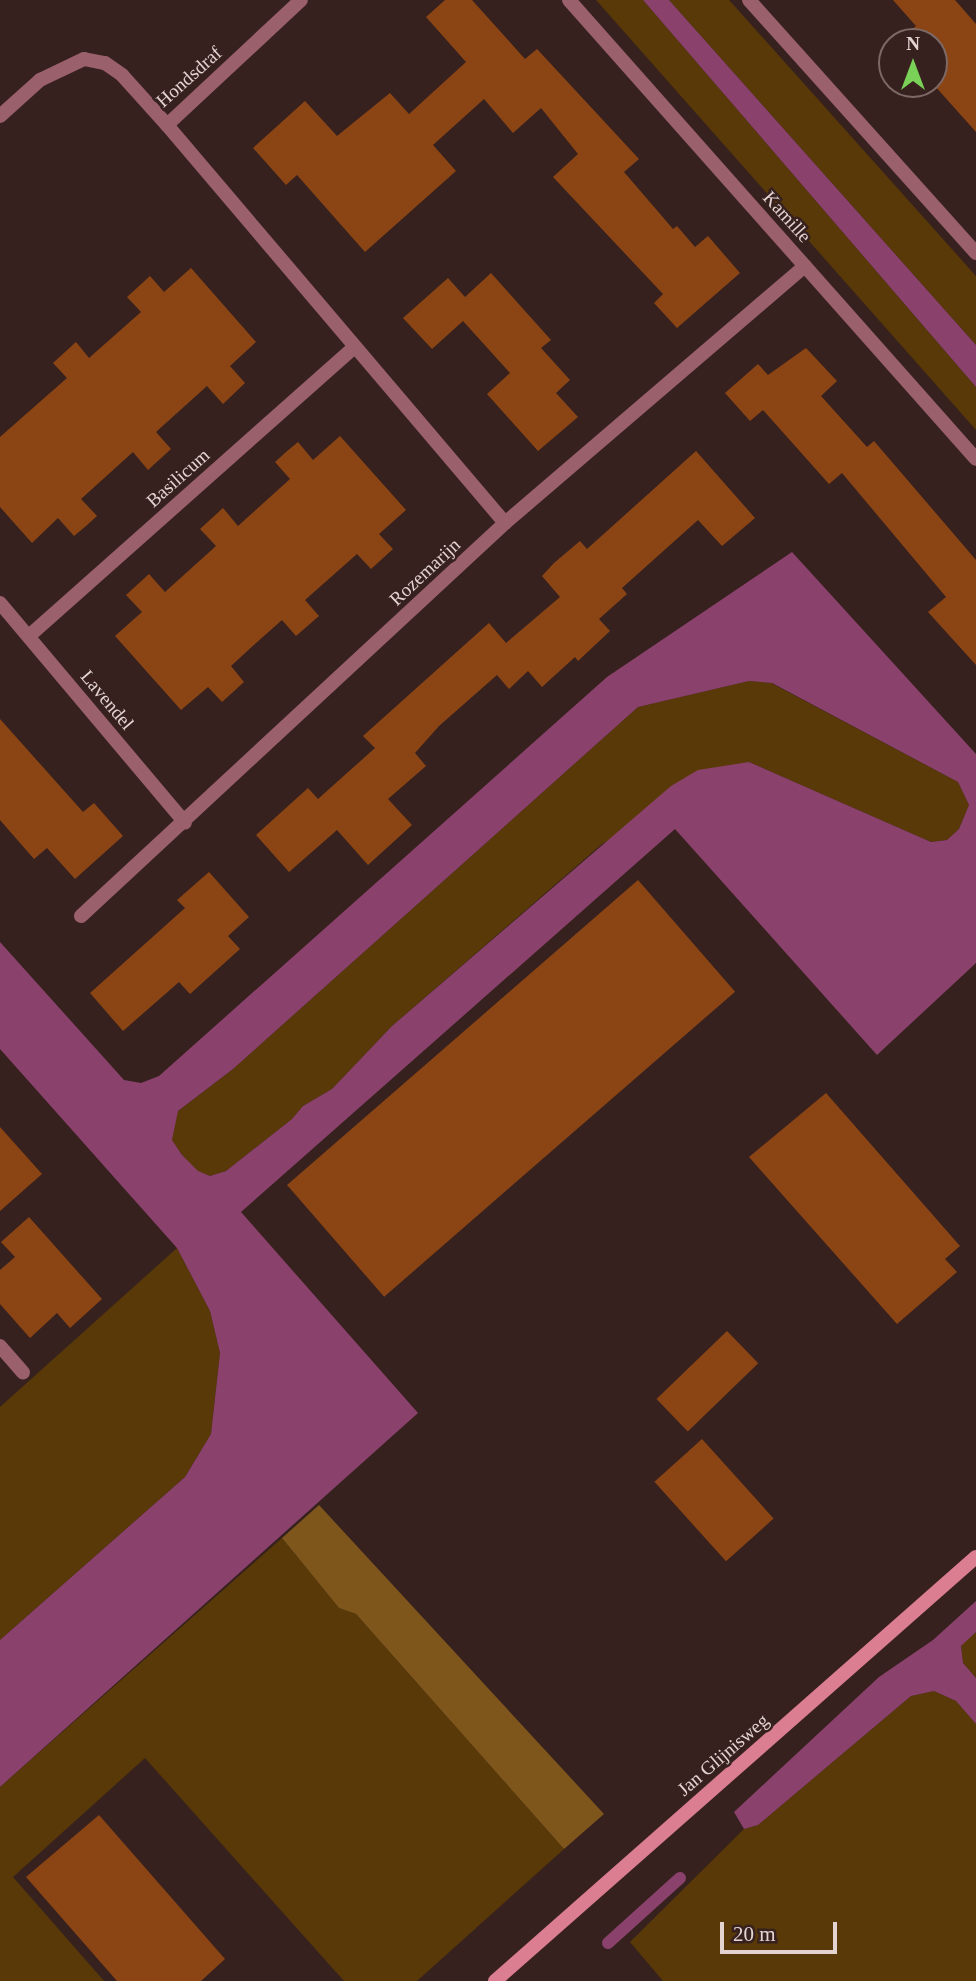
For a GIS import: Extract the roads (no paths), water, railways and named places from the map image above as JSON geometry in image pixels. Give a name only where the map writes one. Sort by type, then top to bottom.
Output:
[{"type":"street","name":"Hondsdraf","points":[[0,117],[40,80],[84,59],[105,64],[122,75],[167,125],[301,0]]},
{"type":"street","name":"Kamille","points":[[569,0],[976,459]]},
{"type":"street","points":[[749,0],[976,253]]},
{"type":"street","points":[[167,125],[353,348],[505,523]]},
{"type":"street","name":"Rozemarijn","points":[[82,916],[505,523],[805,266]]},
{"type":"street","name":"Basilicum","points":[[29,636],[353,348]]},
{"type":"street","name":"Lavendel","points":[[0,603],[185,823]]},
{"type":"street","points":[[0,1346],[23,1372]]},
{"type":"street","name":"Jan Glijnisweg","points":[[495,1981],[976,1557]]},
{"type":"waterway","points":[[608,1943],[680,1878]]}]
